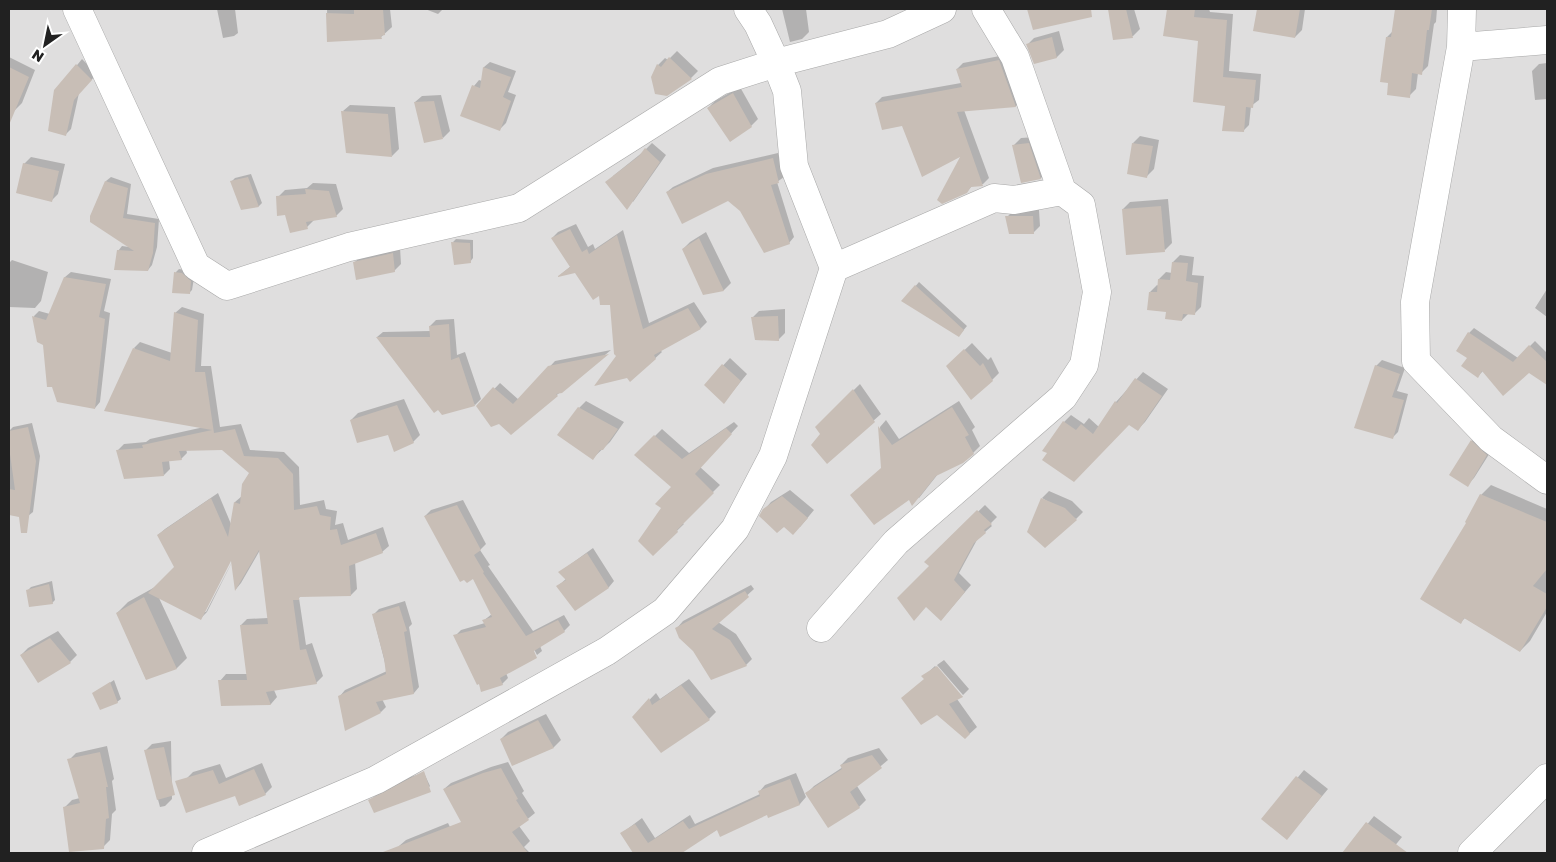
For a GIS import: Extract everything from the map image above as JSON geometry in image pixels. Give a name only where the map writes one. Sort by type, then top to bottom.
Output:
[{"type":"street","points":[[77,9],[196,266],[227,286],[349,247],[519,208],[720,81],[776,63],[888,34],[942,9]]},
{"type":"street","points":[[206,853],[376,780],[608,651],[665,611],[735,530],[773,456],[834,268],[794,166],[787,91],[758,24],[748,9]]},
{"type":"street","points":[[821,628],[896,542],[1063,397],[1084,365],[1097,292],[1081,205],[1062,191],[1015,57],[986,9]]},
{"type":"street","points":[[1462,9],[1460,47],[1414,302],[1416,361],[1491,439],[1547,480]]},
{"type":"street","points":[[1460,47],[1547,40]]},
{"type":"street","points":[[834,268],[994,198],[1014,200],[1062,191]]},
{"type":"street","points":[[1472,853],[1547,778]]},
{"type":"shaded area","points":[[9,9],[1547,9],[1547,853],[9,853]]},
{"type":"building","points":[[354,9],[383,9],[385,35],[381,36],[382,39],[327,42],[326,13],[354,14]]},
{"type":"building","points":[[1027,9],[1091,9],[1092,17],[1033,30]]},
{"type":"building","points":[[1108,9],[1126,9],[1133,38],[1113,40]]},
{"type":"building","points":[[1167,9],[1195,9],[1194,17],[1227,20],[1223,77],[1256,80],[1253,108],[1246,107],[1244,132],[1222,131],[1225,106],[1193,102],[1198,41],[1163,36]]},
{"type":"building","points":[[1257,9],[1300,9],[1295,38],[1253,31]]},
{"type":"building","points":[[1395,9],[1432,9],[1429,30],[1427,30],[1422,75],[1412,73],[1410,98],[1387,95],[1388,83],[1380,82],[1386,37],[1391,37]]},
{"type":"building","points":[[1052,37],[1057,58],[1034,64],[1026,44]]},
{"type":"building","points":[[669,57],[692,79],[667,96],[655,94],[651,77],[657,64],[661,67]]},
{"type":"building","points":[[999,60],[1016,107],[957,112],[983,186],[971,187],[967,193],[942,204],[937,200],[960,157],[922,177],[902,126],[882,130],[875,103],[962,87],[956,69]]},
{"type":"building","points":[[76,64],[92,80],[74,100],[66,136],[48,131],[54,90]]},
{"type":"building","points":[[9,67],[29,77],[9,125]]},
{"type":"building","points":[[483,67],[511,77],[503,97],[511,101],[500,131],[460,116],[472,85],[480,88]]},
{"type":"building","points":[[733,93],[752,127],[730,142],[707,108]]},
{"type":"building","points":[[434,101],[443,139],[424,143],[414,102]]},
{"type":"building","points":[[341,111],[388,114],[392,157],[346,153]]},
{"type":"building","points":[[1029,143],[1041,179],[1021,183],[1012,145]]},
{"type":"building","points":[[1132,143],[1153,146],[1147,178],[1127,174]]},
{"type":"building","points":[[645,148],[660,162],[627,210],[605,182],[639,156]]},
{"type":"building","points":[[773,158],[779,183],[771,185],[790,244],[764,253],[740,211],[728,201],[682,224],[666,192],[706,174]]},
{"type":"building","points":[[23,163],[59,171],[52,202],[16,193]]},
{"type":"building","points":[[248,177],[259,207],[241,210],[230,181]]},
{"type":"building","points":[[105,181],[128,188],[123,218],[155,223],[153,253],[148,271],[114,270],[117,250],[134,251],[90,222],[90,216]]},
{"type":"building","points":[[305,189],[329,191],[337,217],[306,222],[308,229],[290,233],[285,215],[277,216],[276,196],[306,194]]},
{"type":"building","points":[[1161,206],[1165,252],[1126,255],[1122,209]]},
{"type":"building","points":[[1005,216],[1033,216],[1034,234],[1009,234]]},
{"type":"building","points":[[570,229],[582,252],[587,249],[589,254],[617,235],[643,329],[688,308],[701,329],[654,355],[656,359],[630,382],[627,378],[594,386],[616,356],[614,354],[610,305],[600,305],[599,296],[593,300],[575,273],[558,277],[570,267],[551,238]]},
{"type":"building","points":[[699,238],[724,291],[703,295],[682,249]]},
{"type":"building","points":[[451,242],[470,243],[471,263],[454,265]]},
{"type":"building","points":[[393,253],[395,272],[356,280],[353,262]]},
{"type":"building","points":[[1172,262],[1188,263],[1186,281],[1198,283],[1195,315],[1183,314],[1182,321],[1165,319],[1166,312],[1147,310],[1149,292],[1157,292],[1158,279],[1170,280]]},
{"type":"building","points":[[174,272],[182,273],[191,281],[190,294],[172,293]]},
{"type":"building","points":[[64,277],[106,284],[99,317],[105,319],[95,409],[57,402],[52,387],[47,387],[43,345],[37,342],[32,316],[46,320]]},
{"type":"building","points":[[915,285],[964,330],[959,337],[901,301]]},
{"type":"building","points":[[174,312],[198,320],[195,372],[205,372],[214,433],[235,429],[244,456],[278,458],[293,474],[294,510],[317,506],[320,515],[331,517],[330,530],[337,529],[341,545],[376,533],[383,553],[349,566],[351,596],[299,597],[299,600],[293,600],[300,650],[306,649],[317,684],[266,692],[271,705],[221,706],[218,680],[247,680],[240,625],[268,624],[259,550],[235,591],[231,561],[201,620],[148,593],[174,567],[157,535],[211,498],[228,537],[234,502],[240,504],[242,484],[249,473],[222,450],[179,451],[182,460],[162,462],[164,476],[124,479],[116,450],[143,448],[142,445],[212,430],[104,411],[133,348],[170,361]]},
{"type":"building","points":[[778,316],[779,341],[755,340],[751,317]]},
{"type":"building","points":[[449,324],[451,360],[459,357],[475,406],[442,415],[438,410],[434,413],[376,337],[430,337],[429,326]]},
{"type":"building","points":[[1468,332],[1513,362],[1529,345],[1547,362],[1547,385],[1529,373],[1503,396],[1482,371],[1478,378],[1461,366],[1467,358],[1456,351]]},
{"type":"building","points":[[964,349],[980,366],[983,363],[993,381],[971,400],[946,366]]},
{"type":"building","points":[[609,354],[562,393],[556,394],[558,396],[511,435],[499,424],[491,427],[476,406],[493,387],[513,404],[548,366]]},
{"type":"building","points":[[722,364],[741,381],[724,404],[704,385]]},
{"type":"building","points":[[1375,365],[1400,374],[1392,397],[1404,400],[1393,439],[1354,428]]},
{"type":"building","points":[[1135,378],[1162,396],[1138,431],[1129,425],[1074,482],[1042,460],[1047,453],[1042,451],[1063,421],[1076,430],[1081,424],[1093,434],[1115,401],[1117,403]]},
{"type":"building","points":[[853,389],[875,422],[827,464],[811,445],[820,434],[815,427]]},
{"type":"building","points":[[397,405],[414,443],[394,452],[388,435],[357,443],[350,420]]},
{"type":"building","points":[[578,407],[618,429],[603,450],[600,450],[593,460],[557,435]]},
{"type":"building","points":[[952,407],[969,435],[965,437],[974,454],[963,463],[936,476],[912,506],[909,500],[874,525],[850,495],[881,468],[878,426],[892,445]]},
{"type":"building","points":[[28,427],[36,461],[27,533],[21,533],[19,517],[9,515],[9,489],[15,490],[9,447],[9,431]]},
{"type":"building","points":[[726,428],[732,434],[695,474],[714,493],[653,556],[638,541],[661,508],[655,504],[671,487],[634,455],[654,435],[682,459]]},
{"type":"building","points":[[1471,440],[1487,455],[1468,487],[1449,475]]},
{"type":"building","points":[[1480,494],[1547,522],[1547,569],[1533,586],[1547,594],[1547,607],[1520,652],[1464,618],[1461,624],[1420,599],[1466,523]]},
{"type":"building","points":[[782,496],[808,518],[793,535],[784,527],[777,533],[759,516],[763,509]]},
{"type":"building","points":[[1041,498],[1065,508],[1077,520],[1045,548],[1027,532]]},
{"type":"building","points":[[457,505],[481,550],[474,555],[483,573],[526,636],[558,620],[565,632],[534,651],[537,658],[500,678],[503,685],[481,692],[479,684],[477,685],[453,635],[486,627],[482,620],[492,617],[473,579],[467,583],[464,580],[460,582],[424,516]]},
{"type":"building","points":[[977,510],[992,524],[984,530],[986,533],[974,543],[954,580],[965,592],[941,621],[926,607],[914,621],[897,598],[929,566],[924,562]]},
{"type":"building","points":[[587,553],[609,588],[575,611],[556,586],[566,580],[558,572]]},
{"type":"building","points":[[49,584],[53,604],[29,607],[26,590]]},
{"type":"building","points":[[745,591],[749,597],[712,629],[730,640],[747,666],[711,680],[693,651],[679,638],[675,628]]},
{"type":"building","points":[[144,597],[177,669],[146,680],[116,613]]},
{"type":"building","points":[[399,606],[407,631],[404,632],[414,694],[376,702],[381,713],[345,731],[338,696],[386,674],[384,658],[372,614]]},
{"type":"building","points":[[50,638],[71,663],[38,683],[20,655]]},
{"type":"building","points":[[937,666],[963,697],[949,704],[970,734],[965,739],[937,715],[921,725],[901,698],[924,679],[921,676]]},
{"type":"building","points":[[110,682],[118,703],[100,710],[92,693]]},
{"type":"building","points":[[681,685],[710,720],[661,753],[632,717],[649,698],[652,705]]},
{"type":"building","points":[[538,720],[554,748],[512,766],[500,739]]},
{"type":"building","points":[[164,747],[175,795],[157,800],[144,750]]},
{"type":"building","points":[[100,752],[108,787],[106,787],[109,818],[106,819],[104,849],[69,852],[63,807],[80,803],[67,759]]},
{"type":"building","points":[[872,755],[882,768],[850,792],[860,808],[828,828],[805,793],[842,769],[840,765]]},
{"type":"building","points":[[501,768],[518,799],[516,800],[529,820],[512,832],[528,853],[383,853],[461,822],[443,789]]},
{"type":"building","points":[[254,769],[266,795],[239,806],[235,796],[186,813],[175,781],[213,770],[219,784]]},
{"type":"building","points":[[424,771],[431,792],[374,813],[368,800]]},
{"type":"building","points":[[1296,776],[1322,796],[1287,840],[1261,819]]},
{"type":"building","points":[[790,779],[800,805],[768,818],[767,815],[720,837],[717,830],[682,853],[633,853],[620,833],[635,824],[648,843],[683,821],[689,829],[760,796],[758,791]]},
{"type":"building","points":[[1366,822],[1408,853],[1342,853]]}]
